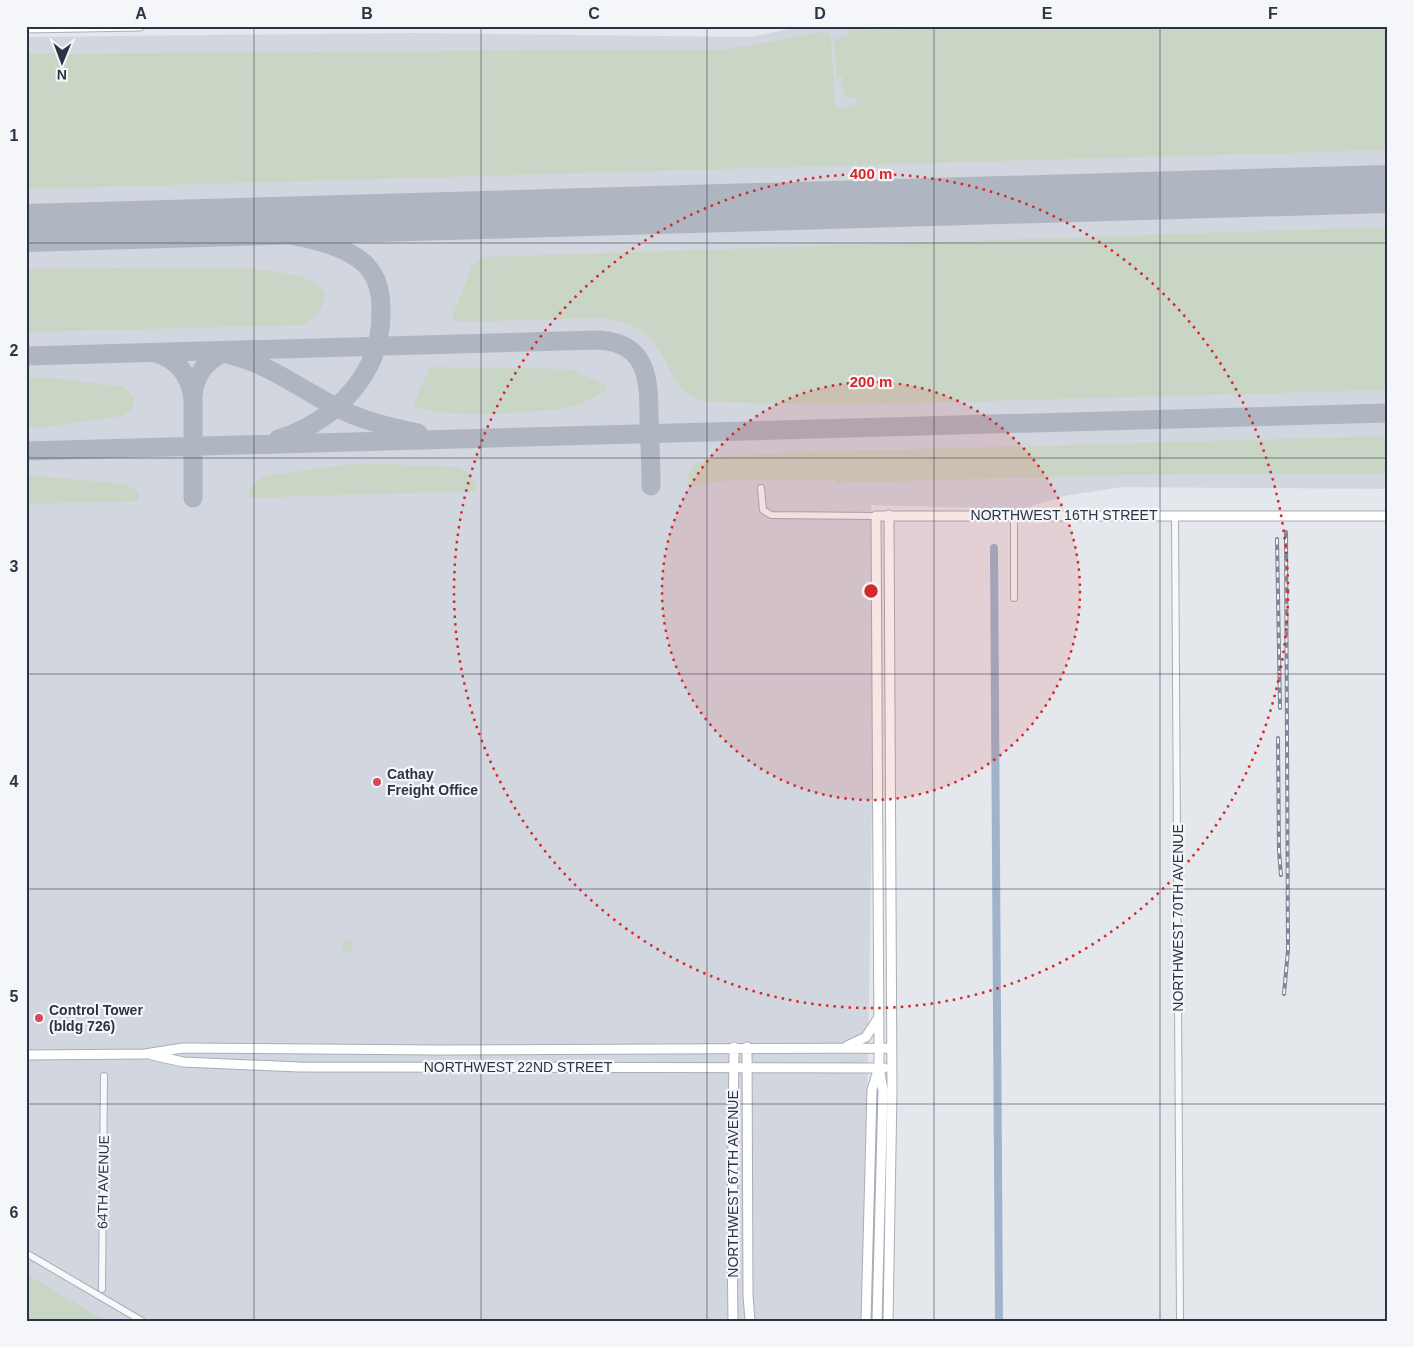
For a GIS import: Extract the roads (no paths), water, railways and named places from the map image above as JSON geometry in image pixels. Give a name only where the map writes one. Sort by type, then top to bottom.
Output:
[{"type":"main road","points":[[26,28],[140,26]]},
{"type":"main road","points":[[888,1320],[891,1068],[889,515]]},
{"type":"main road","points":[[876,516],[878,1048],[883,1090],[878,1321]]},
{"type":"main road","name":"NORTHWEST 16TH STREET","points":[[876,516],[1388,516]]},
{"type":"main road","points":[[842,1048],[866,1037],[878,1017]]},
{"type":"main road","name":"NORTHWEST 22ND STREET","points":[[26,1055],[145,1054],[182,1048],[438,1050],[734,1047],[891,1048]]},
{"type":"main road","name":"NORTHWEST 67TH AVENUE","points":[[733,1321],[734,1047]]},
{"type":"main road","name":"NORTHWEST 67TH AVENUE","points":[[747,1047],[748,1295],[750,1321]]},
{"type":"main road","name":"NORTHWEST 22ND STREET","points":[[145,1054],[183,1062],[255,1066],[891,1068]]},
{"type":"main road","points":[[866,1321],[872,1090],[879,1068]]},
{"type":"street","name":"NORTHWEST 16TH STREET","points":[[760,488],[764,510],[771,515],[876,516]]},
{"type":"street","name":"NORTHWEST 70TH AVENUE","points":[[1175,516],[1180,1321]]},
{"type":"street","points":[[1014,517],[1014,598]]},
{"type":"street","name":"64TH AVENUE","points":[[102,1288],[104,1076]]},
{"type":"street","points":[[26,1253],[142,1321]]},
{"type":"waterway","points":[[994,548],[999,1321]]},
{"type":"railway","points":[[1284,994],[1288,950],[1286,532]]},
{"type":"railway","points":[[1277,539],[1280,708]]},
{"type":"railway","points":[[1278,738],[1281,875]]},
{"type":"place","name":"Cathay Freight Office","points":[[377,782]]},
{"type":"place","name":"Control Tower (bldg 726)","points":[[39,1018]]}]
